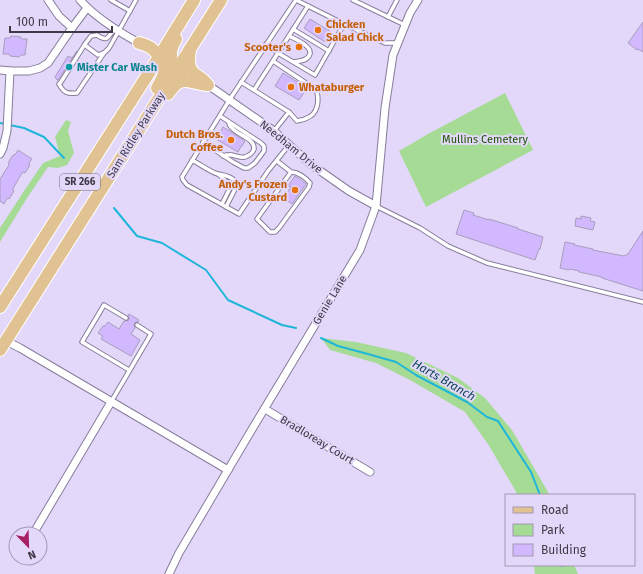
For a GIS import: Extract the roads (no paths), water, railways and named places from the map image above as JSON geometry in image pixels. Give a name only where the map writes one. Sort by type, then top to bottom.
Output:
[{"type":"main road","name":"Sam Ridley Parkway","points":[[0,307],[150,72],[194,0]]},
{"type":"main road","points":[[195,83],[182,75],[172,63],[171,58],[172,46],[200,0]]},
{"type":"main road","name":"Sam Ridley Parkway","points":[[2,343],[221,0]]},
{"type":"main road","points":[[115,168],[116,156],[162,79],[165,71],[165,66],[152,48],[139,43]]},
{"type":"main road","points":[[139,43],[149,53],[150,72]]},
{"type":"main road","points":[[190,48],[188,60],[190,68],[208,85]]},
{"type":"main road","points":[[115,168],[130,152],[172,87],[183,81],[208,85]]},
{"type":"street","points":[[48,0],[59,16],[72,28]]},
{"type":"street","points":[[81,0],[87,8],[116,30],[139,43]]},
{"type":"street","name":"Genie Lane","points":[[169,574],[179,553],[360,250],[376,206],[385,108],[393,54],[410,13],[418,0]]},
{"type":"street","points":[[0,70],[29,71],[40,68],[48,63],[87,8]]},
{"type":"street","points":[[0,154],[4,148],[7,131],[10,71]]},
{"type":"street","name":"Needham Drive","points":[[208,85],[274,131],[309,163],[349,191],[376,206]]},
{"type":"street","points":[[2,343],[20,348],[228,470]]},
{"type":"street","points":[[38,526],[111,402]]},
{"type":"street","name":"Bradloreay Court","points":[[265,408],[370,472]]},
{"type":"lane","points":[[111,0],[130,11]]},
{"type":"lane","points":[[116,30],[109,48],[77,93],[69,94],[62,90],[59,84],[91,36],[97,35],[103,39],[108,38],[130,11],[136,0]]},
{"type":"lane","points":[[289,145],[239,214],[187,185],[183,180],[182,176],[203,142],[296,0],[385,43],[398,42]]},
{"type":"lane","points":[[353,0],[405,25]]},
{"type":"lane","points":[[388,17],[397,0]]},
{"type":"lane","points":[[254,90],[308,6]]},
{"type":"lane","points":[[266,44],[315,75],[344,24]]},
{"type":"lane","points":[[293,29],[329,51]]},
{"type":"lane","points":[[289,36],[310,50],[308,58],[293,62]]},
{"type":"lane","points":[[85,44],[98,55],[104,53]]},
{"type":"lane","points":[[241,82],[289,112],[297,121],[309,118],[316,111],[318,100],[317,92],[273,61]]},
{"type":"lane","points":[[274,131],[289,112]]},
{"type":"lane","points":[[203,142],[244,168],[248,168],[255,163],[264,151],[264,146],[261,143],[220,116]]},
{"type":"lane","points":[[223,156],[231,154],[243,157],[253,152],[254,148],[249,139],[231,128],[229,122]]},
{"type":"lane","points":[[192,160],[217,174],[229,185],[230,188],[222,204]]},
{"type":"lane","points":[[276,161],[291,172],[295,172],[307,180],[310,183],[310,187],[275,232],[270,232],[257,219],[291,172]]},
{"type":"lane","points":[[217,174],[223,174],[232,178],[236,184],[234,193],[226,207]]},
{"type":"lane","points":[[376,206],[420,228],[448,246],[487,263],[643,302]]},
{"type":"lane","points":[[126,318],[104,305],[82,342],[129,370]]},
{"type":"lane","points":[[111,402],[151,334],[137,325]]},
{"type":"waterway","name":"Harts Branch","points":[[0,123],[24,128],[44,137],[64,158]]},
{"type":"waterway","name":"Harts Branch","points":[[114,208],[137,236],[162,243],[206,270],[228,300],[282,325],[296,328]]},
{"type":"waterway","name":"Harts Branch","points":[[321,338],[338,346],[396,362],[416,375],[467,402],[487,417],[498,421],[531,472],[540,494]]},
{"type":"place","name":"Chicken Salad Chick","points":[[318,30]]},
{"type":"place","name":"Scooter's","points":[[299,47]]},
{"type":"place","name":"Mister Car Wash","points":[[69,67]]},
{"type":"place","name":"Whataburger","points":[[291,87]]},
{"type":"place","name":"Dutch Bros. Coffee","points":[[231,140]]},
{"type":"place","name":"Andy's Frozen Custard","points":[[295,190]]},
{"type":"park label","name":"Mullins Cemetery","points":[[485,139]]}]
